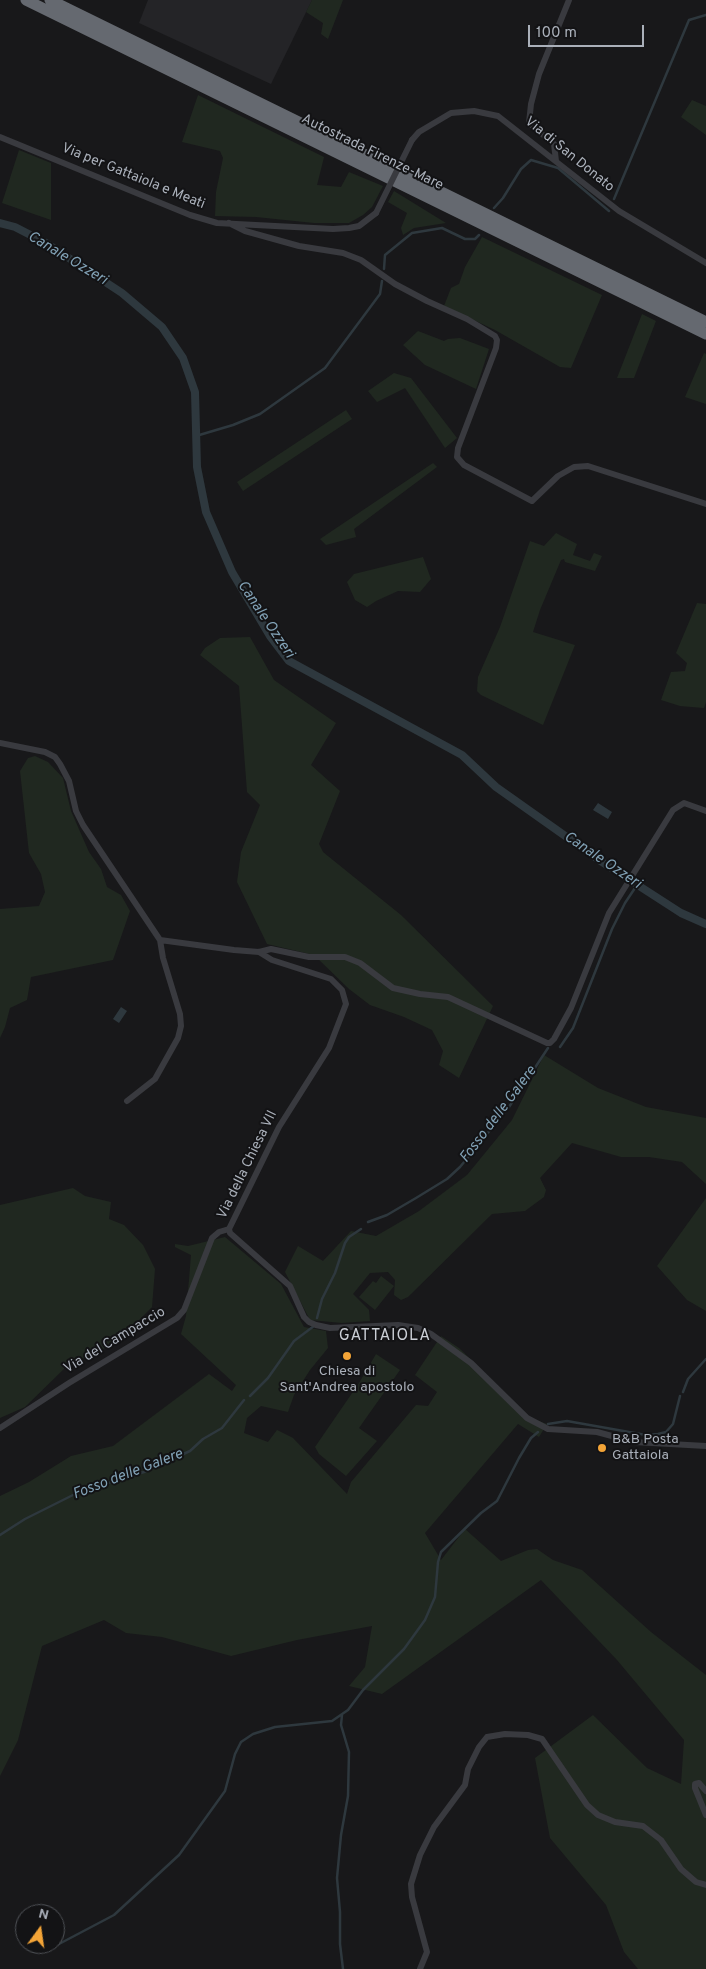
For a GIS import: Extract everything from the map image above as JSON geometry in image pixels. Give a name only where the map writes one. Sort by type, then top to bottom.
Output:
[{"type":"highway","name":"Autostrada Firenze-Mare","points":[[26,0],[706,334]]},
{"type":"highway","name":"Autostrada Firenze-Mare","points":[[50,0],[706,322]]},
{"type":"street","points":[[556,161],[554,144],[529,123],[531,104],[540,74],[569,0]]},
{"type":"street","name":"Via di San Donato","points":[[376,213],[412,140],[419,132],[450,113],[474,111],[498,116],[619,211],[706,263]]},
{"type":"street","name":"Via per Gattaiola e Meati","points":[[0,137],[190,215],[216,223],[333,229],[359,226],[376,213]]},
{"type":"street","points":[[229,223],[245,231],[299,246],[343,253],[361,260],[395,284],[468,319],[495,336],[497,340],[496,348],[458,448],[456,457],[464,464],[532,500],[558,476],[574,467],[588,466],[706,504]]},
{"type":"street","points":[[0,743],[45,752],[60,764],[69,781],[76,811],[83,825],[160,940],[164,963],[180,1014],[178,1038],[155,1078],[127,1101]]},
{"type":"street","points":[[160,940],[259,952],[272,949],[309,957],[346,957],[360,963],[393,988],[420,994],[448,997],[536,1040],[550,1043],[571,1008],[609,913],[673,810],[684,803],[706,811]]},
{"type":"street","name":"Via della Chiesa VII","points":[[259,952],[272,960],[331,979],[342,990],[346,1004],[328,1048],[279,1127],[230,1229],[230,1233],[290,1286],[304,1317],[309,1322],[330,1328],[398,1325],[418,1328],[431,1334],[471,1363],[527,1418],[548,1429],[598,1432],[634,1442],[706,1446]]},
{"type":"street","name":"Via del Campaccio","points":[[0,1428],[69,1383],[177,1318],[184,1310],[212,1238],[219,1232],[230,1229]]},
{"type":"street","points":[[420,1969],[427,1952],[412,1896],[411,1884],[420,1855],[434,1826],[465,1784],[468,1769],[479,1747],[487,1737],[505,1734],[542,1738],[587,1805],[598,1815],[615,1822],[643,1826],[662,1840],[680,1869],[696,1882],[706,1885]]},
{"type":"street","points":[[706,1791],[699,1783],[694,1784],[706,1815]]},
{"type":"shaded area","points":[[148,0],[312,0],[271,84],[139,23]]},
{"type":"shaded area","points":[[312,0],[343,0],[328,39],[321,34],[323,23],[306,12]]},
{"type":"shaded area","points":[[198,95],[324,157],[317,185],[341,187],[349,172],[383,186],[372,207],[349,223],[314,223],[256,217],[215,216],[216,192],[223,158],[220,151],[182,142]]},
{"type":"shaded area","points":[[692,100],[706,106],[706,135],[681,117]]},
{"type":"shaded area","points":[[19,150],[51,163],[51,220],[2,203]]},
{"type":"shaded area","points":[[394,191],[446,223],[414,228],[403,235],[401,228],[407,213],[388,202]]},
{"type":"shaded area","points":[[482,237],[602,295],[571,368],[560,367],[495,330],[444,306],[451,288],[459,284],[465,267]]},
{"type":"shaded area","points":[[642,314],[656,321],[634,378],[617,378]]},
{"type":"shaded area","points":[[418,331],[444,341],[460,338],[489,349],[476,389],[425,365],[403,345]]},
{"type":"shaded area","points":[[704,353],[706,354],[706,404],[685,397]]},
{"type":"shaded area","points":[[394,373],[411,378],[457,438],[445,448],[405,388],[377,402],[368,391]]},
{"type":"shaded area","points":[[346,410],[352,419],[243,491],[237,482]]},
{"type":"shaded area","points":[[433,463],[437,467],[354,529],[356,537],[326,545],[320,539]]},
{"type":"shaded area","points":[[556,533],[577,544],[573,555],[590,561],[594,553],[602,556],[595,571],[565,562],[564,559],[561,560],[540,610],[533,632],[575,645],[543,725],[481,695],[477,691],[478,677],[500,627],[530,541],[544,546]]},
{"type":"shaded area","points":[[423,557],[431,579],[420,592],[398,591],[367,607],[355,600],[347,582],[354,574]]},
{"type":"shaded area","points":[[697,603],[706,604],[706,702],[704,708],[680,706],[661,700],[671,672],[685,671],[687,663],[676,653]]},
{"type":"shaded area","points":[[250,637],[274,680],[336,723],[311,765],[340,791],[319,844],[323,852],[401,915],[493,1006],[459,1078],[439,1065],[443,1051],[432,1030],[404,1017],[370,1005],[349,989],[314,955],[267,944],[237,882],[241,852],[260,805],[247,792],[239,686],[200,655],[205,648],[220,638]]},
{"type":"shaded area","points":[[35,756],[48,762],[63,778],[71,811],[89,852],[101,869],[107,887],[121,895],[130,911],[113,960],[31,977],[27,1000],[10,1008],[0,1038],[0,909],[39,906],[45,892],[41,874],[29,853],[20,771],[28,758]]},
{"type":"shaded area","points":[[598,803],[612,812],[608,819],[593,810]]},
{"type":"shaded area","points":[[121,1007],[127,1011],[119,1023],[113,1019]]},
{"type":"shaded area","points":[[544,1055],[598,1088],[646,1107],[706,1118],[706,1184],[682,1162],[649,1157],[621,1157],[572,1143],[540,1178],[546,1190],[544,1197],[525,1211],[492,1214],[408,1297],[401,1300],[394,1295],[395,1280],[388,1272],[370,1273],[353,1294],[369,1310],[370,1321],[342,1323],[310,1320],[285,1272],[298,1246],[323,1261],[351,1231],[376,1236],[419,1211],[467,1175],[512,1120]]},
{"type":"shaded area","points":[[73,1188],[85,1196],[111,1202],[109,1219],[124,1225],[143,1245],[155,1269],[152,1307],[116,1343],[67,1366],[25,1407],[0,1418],[0,1205]]},
{"type":"shaded area","points":[[706,1198],[706,1311],[687,1300],[657,1266]]},
{"type":"shaded area","points":[[225,1237],[281,1284],[304,1327],[326,1331],[328,1348],[310,1370],[294,1395],[288,1412],[261,1406],[247,1418],[244,1433],[268,1442],[277,1430],[293,1438],[347,1494],[351,1482],[416,1405],[428,1406],[437,1392],[415,1375],[441,1336],[459,1348],[531,1418],[547,1424],[539,1437],[518,1424],[425,1533],[441,1560],[465,1529],[501,1561],[528,1550],[537,1549],[553,1560],[582,1570],[651,1632],[706,1675],[706,1969],[638,1969],[624,1952],[606,1905],[550,1838],[535,1758],[593,1715],[647,1768],[681,1784],[684,1740],[617,1660],[541,1580],[382,1694],[349,1686],[365,1667],[372,1626],[297,1640],[231,1656],[162,1637],[126,1633],[104,1620],[42,1646],[18,1740],[0,1776],[0,1496],[29,1482],[71,1456],[113,1446],[209,1374],[232,1391],[236,1385],[181,1334],[186,1316],[191,1255],[175,1247],[175,1244],[188,1246]]},
{"type":"shaded area","points":[[381,1276],[394,1286],[375,1310],[359,1297],[373,1281],[376,1283]]},
{"type":"shaded area","points":[[376,1354],[400,1370],[359,1428],[377,1441],[346,1476],[319,1454],[315,1447],[359,1383]]},
{"type":"waterway","points":[[614,199],[689,20],[706,15]]},
{"type":"waterway","points":[[494,208],[503,198],[521,169],[531,160],[558,168],[609,211]]},
{"type":"waterway","name":"Canale Ozzeri","points":[[0,223],[15,227],[46,243],[122,293],[162,327],[183,358],[195,392],[197,467],[206,512],[232,572],[270,636],[289,661],[462,755],[496,787],[602,862],[681,913],[706,924]]},
{"type":"waterway","points":[[384,269],[385,255],[412,233],[442,228],[465,239],[475,239],[479,235]]},
{"type":"waterway","points":[[196,436],[233,425],[260,414],[325,368],[380,294],[382,281]]},
{"type":"waterway","name":"Fosso delle Galere","points":[[560,1047],[573,1028],[612,929],[625,903],[637,885]]},
{"type":"waterway","name":"Fosso delle Galere","points":[[368,1222],[387,1215],[416,1198],[447,1179],[460,1167],[509,1107],[548,1048]]},
{"type":"waterway","name":"Fosso delle Galere","points":[[317,1318],[322,1299],[335,1273],[345,1243],[349,1237],[361,1229]]},
{"type":"waterway","name":"Fosso delle Galere","points":[[250,1396],[268,1378],[294,1341],[314,1326]]},
{"type":"waterway","points":[[683,1392],[688,1379],[706,1359]]},
{"type":"waterway","points":[[548,1424],[567,1421],[646,1435],[658,1434],[666,1432],[673,1424],[680,1396]]},
{"type":"waterway","name":"Fosso delle Galere","points":[[0,1535],[25,1519],[79,1492],[144,1472],[190,1451],[203,1439],[222,1428],[244,1400]]},
{"type":"waterway","points":[[65,1941],[114,1915],[179,1855],[225,1791],[235,1754],[241,1742],[253,1734],[275,1727],[332,1721],[348,1710],[363,1690],[404,1649],[425,1620],[435,1597],[438,1562],[441,1552],[481,1513],[497,1501],[519,1458],[531,1438],[538,1432]]},
{"type":"waterway","points":[[342,1715],[341,1725],[349,1752],[348,1796],[341,1835],[337,1878],[343,1969]]},
{"type":"place","name":"Chiesa di Sant'Andrea apostolo","points":[[347,1356]]},
{"type":"place","name":"B&B Posta Gattaiola","points":[[602,1448]]},
{"type":"district","name":"GATTAIOLA","points":[[385,1337]]}]
